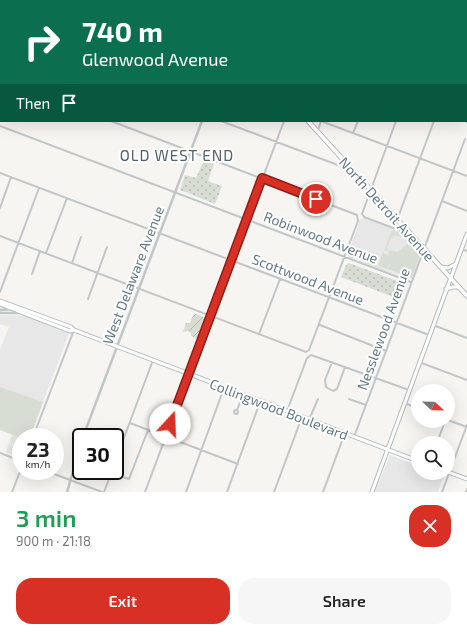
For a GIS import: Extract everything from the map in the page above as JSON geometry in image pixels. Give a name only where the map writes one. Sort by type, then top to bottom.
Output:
[{"type":"main road","name":"North Detroit Avenue","points":[[309,122],[391,215],[397,219],[467,296]]},
{"type":"main road","points":[[372,492],[467,234]]},
{"type":"main road","points":[[441,268],[448,268],[456,264]]},
{"type":"main road","points":[[446,290],[453,287],[459,287]]},
{"type":"main road","name":"Collingwood Boulevard","points":[[0,301],[260,402],[411,458]]},
{"type":"main road","name":"Collingwood Boulevard","points":[[0,304],[70,331],[74,330]]},
{"type":"main road","points":[[48,323],[51,320]]},
{"type":"main road","points":[[455,474],[467,479]]},
{"type":"street","points":[[0,236],[306,352],[311,348],[359,220],[358,216],[114,122]]},
{"type":"street","name":"West Delaware Avenue","points":[[87,428],[202,122]]},
{"type":"street","points":[[224,122],[352,170]]},
{"type":"street","points":[[145,492],[284,122]]},
{"type":"street","points":[[317,131],[321,122]]},
{"type":"street","points":[[324,122],[467,176]]},
{"type":"street","points":[[353,133],[358,122]]},
{"type":"street","points":[[396,122],[362,211],[363,216],[386,224],[400,231],[405,228]]},
{"type":"street","points":[[394,228],[434,122]]},
{"type":"street","name":"Robinwood Avenue","points":[[0,126],[411,282]]},
{"type":"street","name":"Nesslewood Avenue","points":[[354,437],[465,139]]},
{"type":"street","name":"Scottwood Avenue","points":[[0,173],[430,335]]},
{"type":"street","points":[[0,208],[11,177]]},
{"type":"street","points":[[0,292],[39,188]]},
{"type":"street","points":[[46,253],[67,198]]},
{"type":"street","points":[[442,201],[467,211]]},
{"type":"street","points":[[72,263],[81,237]]},
{"type":"street","points":[[88,299],[107,247]]},
{"type":"street","points":[[461,249],[467,251]]},
{"type":"street","points":[[32,274],[40,251]]},
{"type":"street","points":[[259,334],[280,279]]},
{"type":"street","points":[[0,312],[20,308]]},
{"type":"street","points":[[0,312],[20,313]]},
{"type":"street","points":[[319,325],[386,351]]},
{"type":"street","points":[[433,325],[467,338]]},
{"type":"street","points":[[36,428],[74,330]]},
{"type":"street","points":[[287,412],[307,358],[313,354],[409,390]]},
{"type":"street","points":[[124,439],[153,360]]},
{"type":"street","points":[[332,362],[325,384],[333,391],[337,389],[345,367]]},
{"type":"street","points":[[419,362],[467,380]]},
{"type":"street","points":[[186,492],[224,388]]},
{"type":"street","points":[[237,410],[242,395]]},
{"type":"street","points":[[309,420],[318,399]]},
{"type":"street","points":[[349,399],[366,405]]},
{"type":"street","points":[[227,492],[260,402]]},
{"type":"street","points":[[404,403],[411,406]]},
{"type":"street","points":[[274,492],[302,417]]},
{"type":"street","points":[[455,422],[467,426],[455,457]]},
{"type":"street","points":[[130,423],[238,464]]},
{"type":"street","points":[[124,477],[129,479],[148,430]]},
{"type":"street","points":[[323,492],[344,433]]},
{"type":"street","points":[[0,453],[12,458]]},
{"type":"street","points":[[67,492],[72,473]]},
{"type":"street","points":[[64,478],[103,492],[108,480]]},
{"type":"street","points":[[12,492],[17,480]]},
{"type":"street","points":[[442,492],[446,480]]},
{"type":"shaded area","points":[[204,160],[214,164],[208,181],[222,186],[215,204],[180,190],[185,175],[196,178]]},
{"type":"shaded area","points":[[363,218],[404,232],[421,249],[411,279],[348,256],[360,219]]},
{"type":"shaded area","points":[[392,230],[409,237],[405,241],[405,238],[391,235],[392,236],[387,248],[388,250],[384,251]]},
{"type":"shaded area","points":[[356,234],[350,249],[352,247],[352,250],[359,257],[363,253],[374,257],[371,264],[407,279],[365,263],[365,261],[355,257],[355,259],[349,257],[348,254],[355,235]]},
{"type":"shaded area","points":[[410,240],[421,252],[412,278],[388,269],[391,260],[387,269],[378,266],[383,252],[384,254],[389,255],[388,250],[397,252],[408,244]]},
{"type":"shaded area","points":[[349,263],[405,284],[406,288],[401,300],[341,277],[346,265]]},
{"type":"shaded area","points":[[194,313],[206,318],[198,339],[191,336],[191,333],[188,331],[183,332],[186,323],[190,323]]},
{"type":"shaded area","points":[[0,315],[26,316],[69,333],[33,428],[12,428],[12,434],[0,430],[0,350],[9,327],[0,324]]},
{"type":"shaded area","points":[[0,387],[43,402],[33,428],[12,428],[12,435],[0,430]]},
{"type":"shaded area","points":[[12,434],[12,454],[6,452]]},
{"type":"shaded area","points":[[390,455],[411,463],[411,480],[442,480],[438,492],[375,492]]},
{"type":"district","name":"OLD WEST END","points":[[177,155]]},
{"type":"route","points":[[170,424],[262,178],[316,199]]}]
